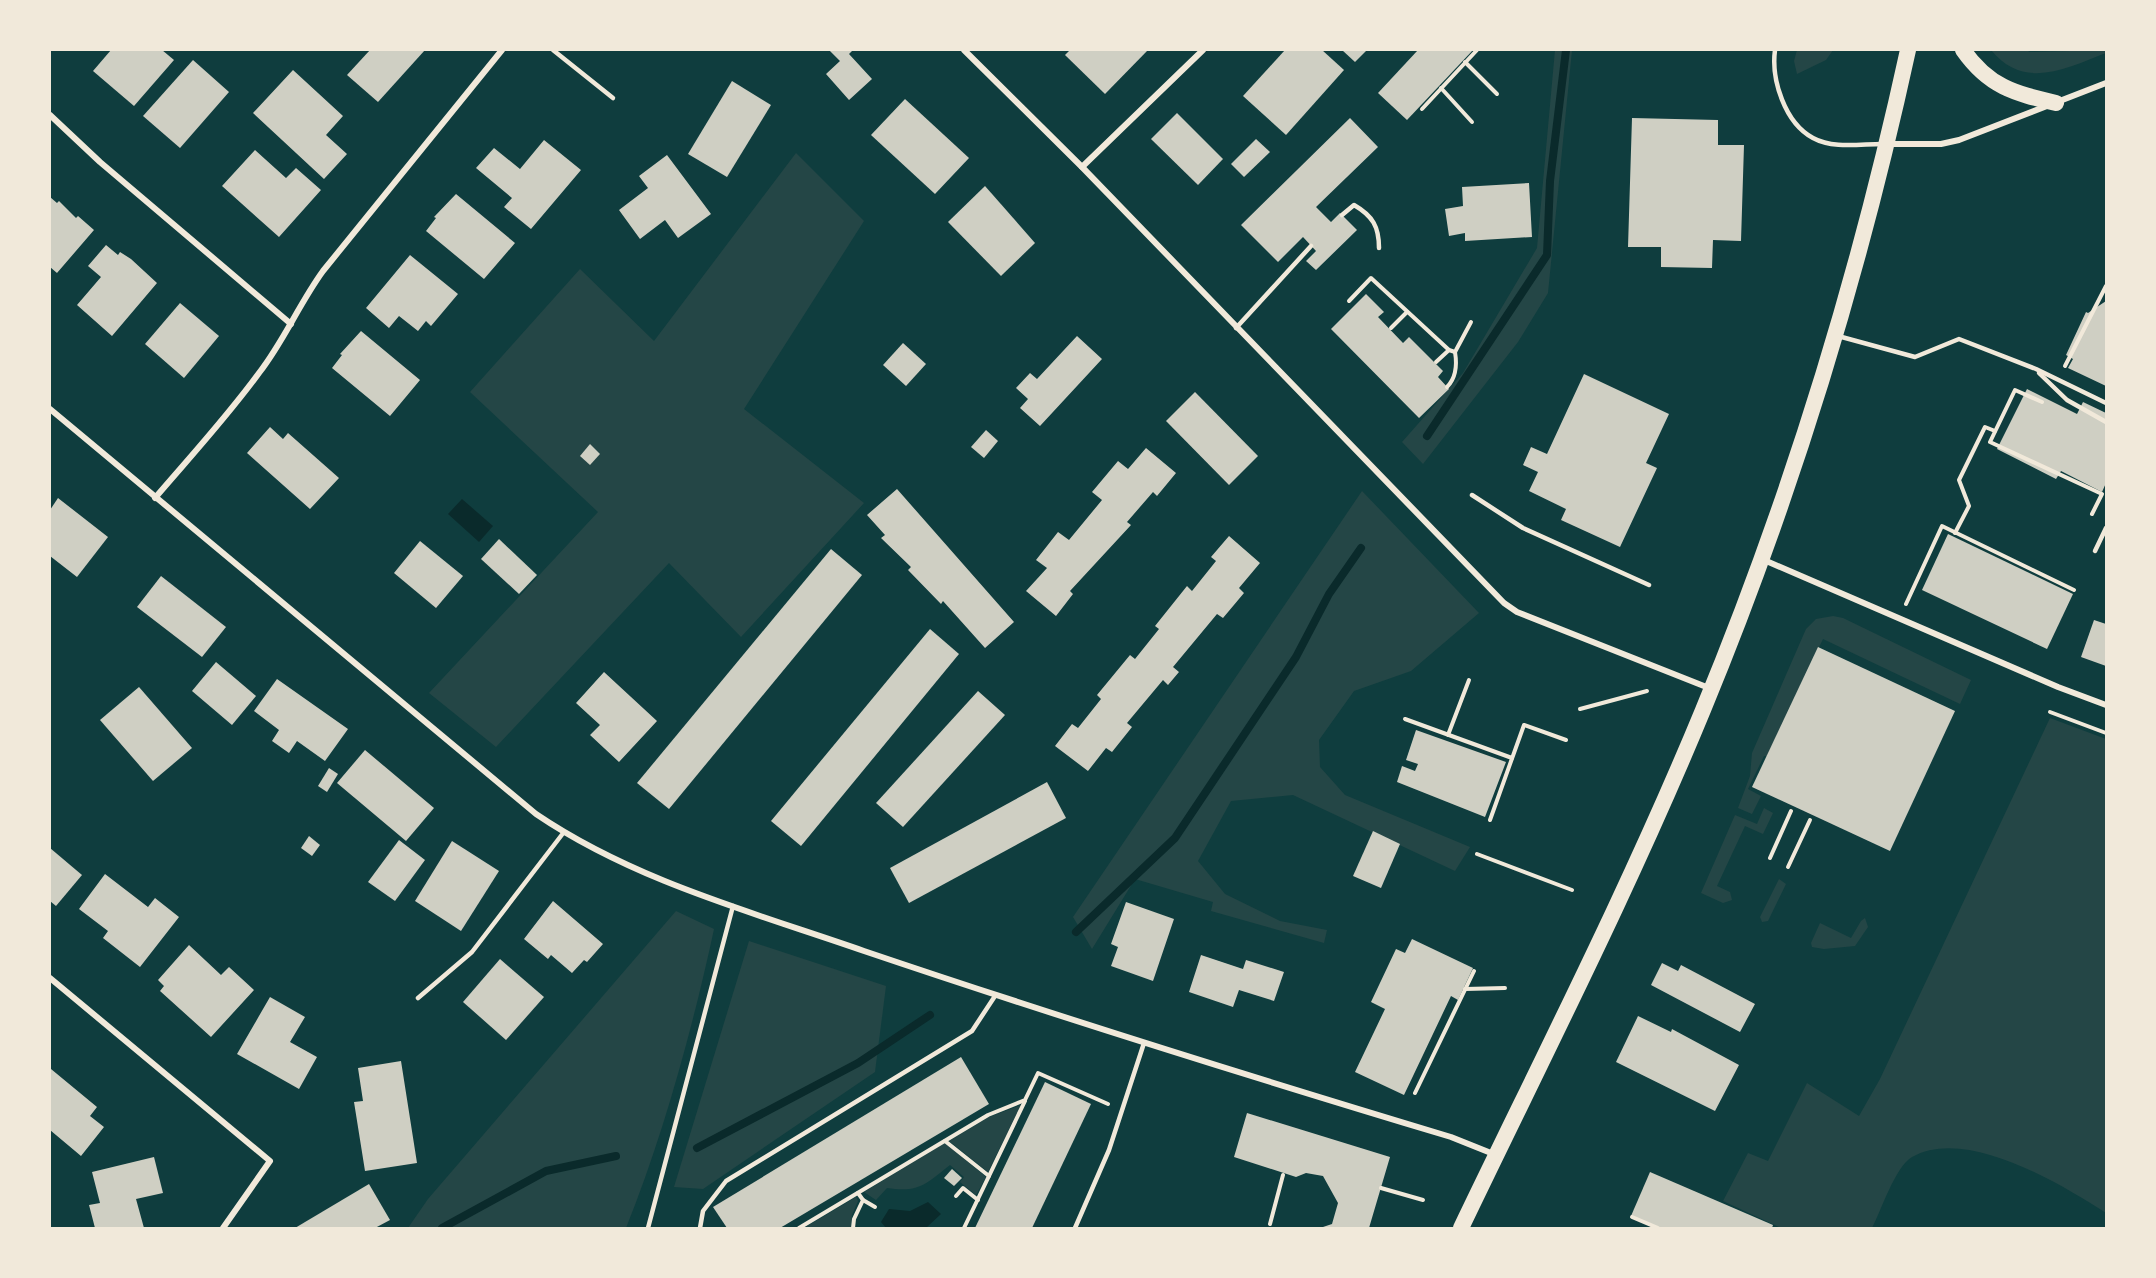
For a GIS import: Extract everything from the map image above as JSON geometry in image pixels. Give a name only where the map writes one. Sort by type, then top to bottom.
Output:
[{"type":"highway","points":[[1461,1228],[1626,887],[1712,689],[1793,472],[1835,335],[1886,144],[1908,50]]},
{"type":"highway","points":[[1963,50],[1986,77],[1999,86],[2056,103]]},
{"type":"street","points":[[155,498],[259,374],[323,271],[502,50]]},
{"type":"street","points":[[964,50],[1082,167],[1504,603],[1517,612],[1712,689]]},
{"type":"street","points":[[1082,167],[1203,50]]},
{"type":"street","points":[[1886,144],[1941,144],[1959,140],[2106,83]]},
{"type":"street","points":[[50,115],[100,162],[291,324]]},
{"type":"street","points":[[50,409],[511,794],[564,832],[606,857],[733,906],[995,996],[1451,1137],[1496,1155]]},
{"type":"street","points":[[1761,558],[2047,683],[2106,705]]},
{"type":"street","points":[[50,978],[270,1161],[223,1228]]},
{"type":"lane","points":[[553,50],[613,98]]},
{"type":"lane","points":[[1775,50],[1780,96],[1793,120],[1813,138],[1834,144],[1886,144]]},
{"type":"lane","points":[[1342,215],[1354,205],[1365,211],[1375,222],[1379,234],[1379,248]]},
{"type":"lane","points":[[1236,328],[1311,246]]},
{"type":"lane","points":[[1835,335],[1915,357],[1959,339],[2027,365],[2106,403]]},
{"type":"lane","points":[[2036,369],[2067,400],[2106,423]]},
{"type":"lane","points":[[1472,495],[1523,528],[1649,585]]},
{"type":"lane","points":[[2095,550],[2106,528]]},
{"type":"lane","points":[[418,998],[472,952],[564,832]]},
{"type":"lane","points":[[648,1228],[733,906]]},
{"type":"lane","points":[[700,1228],[703,1211],[726,1181],[972,1031],[995,996]]},
{"type":"lane","points":[[1075,1228],[1109,1150],[1144,1043]]},
{"type":"path","points":[[1422,109],[1477,50]]},
{"type":"path","points":[[1465,62],[1497,94]]},
{"type":"path","points":[[1442,88],[1472,122]]},
{"type":"path","points":[[1349,301],[1371,278],[1449,350],[1455,352]]},
{"type":"path","points":[[2027,365],[2033,353],[2064,367],[2106,286]]},
{"type":"path","points":[[1391,328],[1407,312]]},
{"type":"path","points":[[1447,387],[1452,382],[1457,363],[1455,352],[1471,322]]},
{"type":"path","points":[[1436,362],[1449,350]]},
{"type":"path","points":[[2046,403],[2015,390],[1990,442],[2102,494],[2092,514]]},
{"type":"path","points":[[1955,533],[1969,506],[1959,480],[1985,427],[1995,431]]},
{"type":"path","points":[[1899,618],[1942,526],[2074,590]]},
{"type":"path","points":[[1448,735],[1469,680]]},
{"type":"path","points":[[1580,709],[1647,691]]},
{"type":"path","points":[[2050,712],[2106,733]]},
{"type":"path","points":[[1405,719],[1512,758]]},
{"type":"path","points":[[1490,820],[1524,725],[1550,731],[1566,740]]},
{"type":"path","points":[[1770,858],[1791,812]]},
{"type":"path","points":[[1788,867],[1810,820]]},
{"type":"path","points":[[1477,854],[1572,890]]},
{"type":"path","points":[[1415,1093],[1474,971]]},
{"type":"path","points":[[1465,989],[1505,988]]},
{"type":"path","points":[[964,1228],[1038,1073],[1123,1110]]},
{"type":"path","points":[[799,1228],[988,1114],[1025,1100]]},
{"type":"path","points":[[944,1141],[989,1176]]},
{"type":"path","points":[[1269,1224],[1283,1175]]},
{"type":"path","points":[[956,1196],[963,1188],[978,1200]]},
{"type":"path","points":[[1381,1188],[1423,1200]]},
{"type":"path","points":[[858,1193],[863,1200],[875,1207]]},
{"type":"path","points":[[853,1228],[854,1219],[863,1200]]},
{"type":"path","points":[[1632,1217],[1658,1228]]},
{"type":"shaded area","points":[[1555,50],[1572,50],[1548,293],[1518,342],[1423,464],[1402,442],[1463,373],[1537,248]]},
{"type":"shaded area","points":[[1797,50],[1833,50],[1826,60],[1797,74],[1794,61]]},
{"type":"shaded area","points":[[1991,50],[2030,52],[2106,50],[2106,53],[2076,65],[2032,73],[2017,70],[2004,63]]},
{"type":"shaded area","points":[[796,153],[864,221],[744,409],[864,503],[741,637],[669,563],[496,747],[429,693],[598,512],[470,392],[580,269],[654,341]]},
{"type":"shaded area","points":[[1362,491],[1479,613],[1411,671],[1354,691],[1319,740],[1320,767],[1345,795],[1470,847],[1455,871],[1293,795],[1231,801],[1198,861],[1225,894],[1280,921],[1327,930],[1324,943],[1211,911],[1213,902],[1135,879],[1092,949],[1073,917]]},
{"type":"shaded area","points":[[462,499],[493,526],[479,542],[448,514]]},
{"type":"shaded area","points":[[1833,616],[1843,618],[1971,680],[1960,704],[1823,639],[1767,756],[1764,756],[1748,789],[1761,796],[1752,814],[1738,808],[1750,776],[1752,753],[1806,629],[1816,619]]},
{"type":"shaded area","points":[[2050,718],[2106,739],[2106,1213],[2039,1174],[2012,1162],[1985,1153],[1959,1149],[1934,1149],[1912,1157],[1906,1162],[1894,1179],[1872,1228],[1781,1228],[1723,1201],[1748,1153],[1768,1161],[1807,1083],[1859,1116],[1880,1079]]},
{"type":"shaded area","points":[[1764,808],[1773,813],[1763,834],[1745,826],[1717,886],[1730,892],[1732,900],[1723,903],[1701,893],[1735,815],[1757,824]]},
{"type":"shaded area","points":[[1779,879],[1786,884],[1768,921],[1762,922],[1760,917]]},
{"type":"shaded area","points":[[676,911],[714,929],[676,1081],[640,1193],[626,1228],[408,1228],[428,1199]]},
{"type":"shaded area","points":[[1865,918],[1868,927],[1855,946],[1824,949],[1812,947],[1811,943],[1820,923],[1851,938]]},
{"type":"shaded area","points":[[749,941],[886,986],[875,1072],[703,1189],[674,1187]]},
{"type":"shaded area","points":[[1021,1105],[988,1172],[949,1141],[989,1117]]},
{"type":"shaded area","points":[[945,1143],[986,1177],[976,1195],[960,1182],[964,1177],[950,1165],[922,1186],[907,1189],[887,1188],[876,1200],[864,1192]]},
{"type":"shaded area","points":[[856,1197],[858,1201],[852,1215],[851,1228],[804,1228]]},
{"type":"shaded area","points":[[928,1202],[941,1214],[926,1228],[886,1228],[881,1222],[889,1209],[910,1211]]},
{"type":"building","points":[[111,50],[162,50],[174,60],[134,106],[93,71]]},
{"type":"building","points":[[370,50],[425,50],[378,102],[347,75]]},
{"type":"building","points":[[829,50],[853,50],[849,54],[872,79],[849,100],[826,74],[840,61]]},
{"type":"building","points":[[1070,50],[1148,50],[1105,94],[1065,55]]},
{"type":"building","points":[[1285,50],[1322,50],[1344,70],[1286,135],[1243,96]]},
{"type":"building","points":[[1342,50],[1367,50],[1355,62]]},
{"type":"building","points":[[1418,50],[1473,50],[1407,120],[1378,93]]},
{"type":"building","points":[[193,60],[229,92],[180,148],[143,116]]},
{"type":"building","points":[[293,70],[343,116],[326,135],[347,154],[324,179],[253,113]]},
{"type":"building","points":[[732,81],[771,105],[727,177],[688,154]]},
{"type":"building","points":[[905,99],[969,158],[935,194],[871,135]]},
{"type":"building","points":[[1177,113],[1223,159],[1198,185],[1151,139]]},
{"type":"building","points":[[1350,118],[1378,147],[1316,207],[1331,222],[1340,213],[1357,230],[1316,270],[1306,261],[1316,251],[1303,237],[1278,262],[1241,225]]},
{"type":"building","points":[[1632,118],[1718,120],[1718,145],[1744,145],[1741,241],[1713,240],[1712,268],[1661,267],[1661,247],[1628,247]]},
{"type":"building","points":[[1256,139],[1270,152],[1244,177],[1231,164]]},
{"type":"building","points":[[544,140],[581,170],[531,229],[504,207],[512,198],[476,168],[494,148],[520,169]]},
{"type":"building","points":[[255,150],[286,178],[296,168],[321,190],[279,237],[222,186]]},
{"type":"building","points":[[667,155],[711,214],[678,238],[665,220],[640,239],[619,210],[648,188],[639,176]]},
{"type":"building","points":[[1529,183],[1532,237],[1465,241],[1465,233],[1449,236],[1445,209],[1463,206],[1462,187]]},
{"type":"building","points":[[985,186],[1035,243],[1001,276],[948,222]]},
{"type":"building","points":[[456,194],[515,243],[484,279],[426,231],[436,218],[434,217]]},
{"type":"building","points":[[50,197],[57,203],[59,201],[76,218],[78,216],[94,230],[57,273],[50,267]]},
{"type":"building","points":[[106,245],[118,255],[120,252],[131,259],[157,283],[112,336],[77,305],[101,277],[88,266]]},
{"type":"building","points":[[410,255],[458,294],[431,326],[426,321],[418,331],[399,316],[389,328],[366,308]]},
{"type":"building","points":[[1366,294],[1384,312],[1378,317],[1403,343],[1409,337],[1443,371],[1438,377],[1449,389],[1419,418],[1331,329]]},
{"type":"building","points":[[2106,301],[2106,386],[2068,368],[2073,359],[2066,355],[2086,312],[2088,313]]},
{"type":"building","points":[[180,303],[219,336],[184,378],[145,344]]},
{"type":"building","points":[[361,331],[420,380],[390,416],[332,368],[342,355],[340,354]]},
{"type":"building","points":[[1077,336],[1102,359],[1040,426],[1020,408],[1028,399],[1016,388],[1030,373],[1037,379]]},
{"type":"building","points":[[903,343],[926,364],[906,386],[883,365]]},
{"type":"building","points":[[1584,374],[1669,414],[1646,463],[1657,468],[1620,547],[1561,520],[1566,509],[1529,491],[1538,472],[1523,465],[1531,447],[1547,454]]},
{"type":"building","points":[[2027,389],[2077,414],[2083,402],[2106,413],[2106,483],[2102,492],[2061,471],[2056,479],[1997,449]]},
{"type":"building","points":[[1195,392],[1258,456],[1229,485],[1166,421]]},
{"type":"building","points":[[270,427],[283,439],[288,433],[339,478],[310,509],[247,453]]},
{"type":"building","points":[[986,430],[998,441],[984,458],[971,447]]},
{"type":"building","points":[[590,444],[600,454],[590,465],[580,456]]},
{"type":"building","points":[[1146,448],[1176,473],[1157,496],[1153,492],[1127,522],[1131,525],[1070,591],[1073,594],[1056,616],[1026,591],[1047,568],[1036,560],[1058,532],[1069,540],[1102,500],[1092,492],[1118,461],[1128,469]]},
{"type":"building","points":[[897,489],[1014,622],[985,648],[943,601],[941,604],[908,570],[911,567],[881,538],[885,535],[867,515]]},
{"type":"building","points":[[58,498],[108,537],[77,577],[50,556],[50,510]]},
{"type":"building","points":[[1948,534],[2073,594],[2047,649],[1922,590]]},
{"type":"building","points":[[1229,536],[1260,563],[1239,588],[1244,593],[1223,618],[1217,614],[1173,667],[1179,672],[1168,685],[1163,680],[1127,723],[1132,727],[1112,752],[1106,748],[1088,771],[1055,746],[1072,724],[1078,728],[1101,699],[1097,695],[1130,655],[1135,659],[1159,629],[1155,626],[1187,586],[1192,591],[1216,561],[1211,557]]},
{"type":"building","points":[[499,539],[537,575],[519,594],[481,559]]},
{"type":"building","points":[[420,541],[463,576],[436,608],[394,573]]},
{"type":"building","points":[[831,549],[862,575],[669,809],[637,783]]},
{"type":"building","points":[[161,576],[226,627],[202,657],[137,607]]},
{"type":"building","points":[[2094,620],[2106,624],[2106,666],[2081,657]]},
{"type":"building","points":[[930,629],[959,654],[801,846],[771,821]]},
{"type":"building","points":[[1818,647],[1955,711],[1890,851],[1752,787]]},
{"type":"building","points":[[216,662],[256,696],[232,725],[192,691]]},
{"type":"building","points":[[604,672],[657,721],[619,762],[590,735],[600,725],[576,703]]},
{"type":"building","points":[[277,679],[348,729],[325,761],[297,741],[289,753],[272,741],[279,730],[254,711]]},
{"type":"building","points":[[139,687],[192,748],[153,781],[100,720]]},
{"type":"building","points":[[978,691],[1005,715],[903,827],[876,803]]},
{"type":"building","points":[[1416,730],[1506,762],[1485,817],[1397,782],[1402,766],[1415,771],[1418,764],[1406,760]]},
{"type":"building","points":[[365,750],[434,808],[406,841],[337,783]]},
{"type":"building","points":[[329,768],[338,774],[327,792],[318,786]]},
{"type":"building","points":[[1047,782],[1066,818],[909,903],[890,868]]},
{"type":"building","points":[[1373,831],[1400,844],[1381,888],[1353,876]]},
{"type":"building","points":[[309,836],[320,845],[312,856],[301,848]]},
{"type":"building","points":[[399,840],[425,860],[395,901],[368,882]]},
{"type":"building","points":[[452,841],[499,871],[461,931],[415,901]]},
{"type":"building","points":[[50,848],[82,875],[56,906],[50,901]]},
{"type":"building","points":[[105,874],[148,907],[155,898],[179,917],[140,967],[103,938],[108,931],[79,909]]},
{"type":"building","points":[[553,901],[603,944],[587,962],[584,960],[572,973],[551,955],[548,959],[524,939]]},
{"type":"building","points":[[1126,902],[1174,919],[1153,981],[1111,966],[1118,947],[1111,944]]},
{"type":"building","points":[[1412,939],[1473,968],[1458,1000],[1451,996],[1404,1095],[1355,1072],[1385,1009],[1371,1002],[1396,949],[1405,953]]},
{"type":"building","points":[[189,945],[221,975],[229,967],[254,990],[211,1037],[160,991],[164,986],[158,980]]},
{"type":"building","points":[[1201,955],[1243,969],[1246,960],[1284,972],[1274,1001],[1239,990],[1233,1007],[1189,992]]},
{"type":"building","points":[[500,959],[544,997],[506,1040],[463,1002]]},
{"type":"building","points":[[1662,963],[1678,971],[1681,965],[1755,1004],[1740,1032],[1651,985]]},
{"type":"building","points":[[270,997],[305,1017],[290,1042],[317,1057],[299,1089],[237,1054]]},
{"type":"building","points":[[1638,1016],[1671,1032],[1672,1029],[1739,1065],[1715,1111],[1616,1062]]},
{"type":"building","points":[[961,1057],[989,1104],[780,1228],[727,1228],[713,1207]]},
{"type":"building","points":[[401,1061],[417,1163],[365,1171],[354,1102],[363,1101],[358,1068]]},
{"type":"building","points":[[51,1069],[97,1107],[90,1116],[104,1127],[81,1156],[50,1130]]},
{"type":"building","points":[[1045,1082],[1091,1104],[1032,1228],[975,1228]]},
{"type":"building","points":[[1247,1113],[1390,1157],[1369,1228],[1320,1228],[1332,1224],[1338,1203],[1323,1176],[1306,1173],[1296,1177],[1234,1157]]},
{"type":"building","points":[[154,1157],[163,1193],[136,1199],[144,1228],[95,1228],[89,1205],[100,1203],[92,1172]]},
{"type":"building","points":[[952,1169],[962,1178],[954,1186],[944,1178]]},
{"type":"building","points":[[1650,1172],[1773,1225],[1772,1228],[1661,1228],[1631,1216]]},
{"type":"building","points":[[369,1184],[390,1220],[375,1228],[295,1228]]},
{"type":"waterway","points":[[1427,436],[1547,255],[1550,181],[1566,50]]},
{"type":"waterway","points":[[1076,932],[1175,838],[1296,657],[1329,594],[1361,548]]},
{"type":"waterway","points":[[697,1148],[858,1063],[930,1015]]},
{"type":"waterway","points":[[442,1228],[546,1171],[616,1156]]}]
